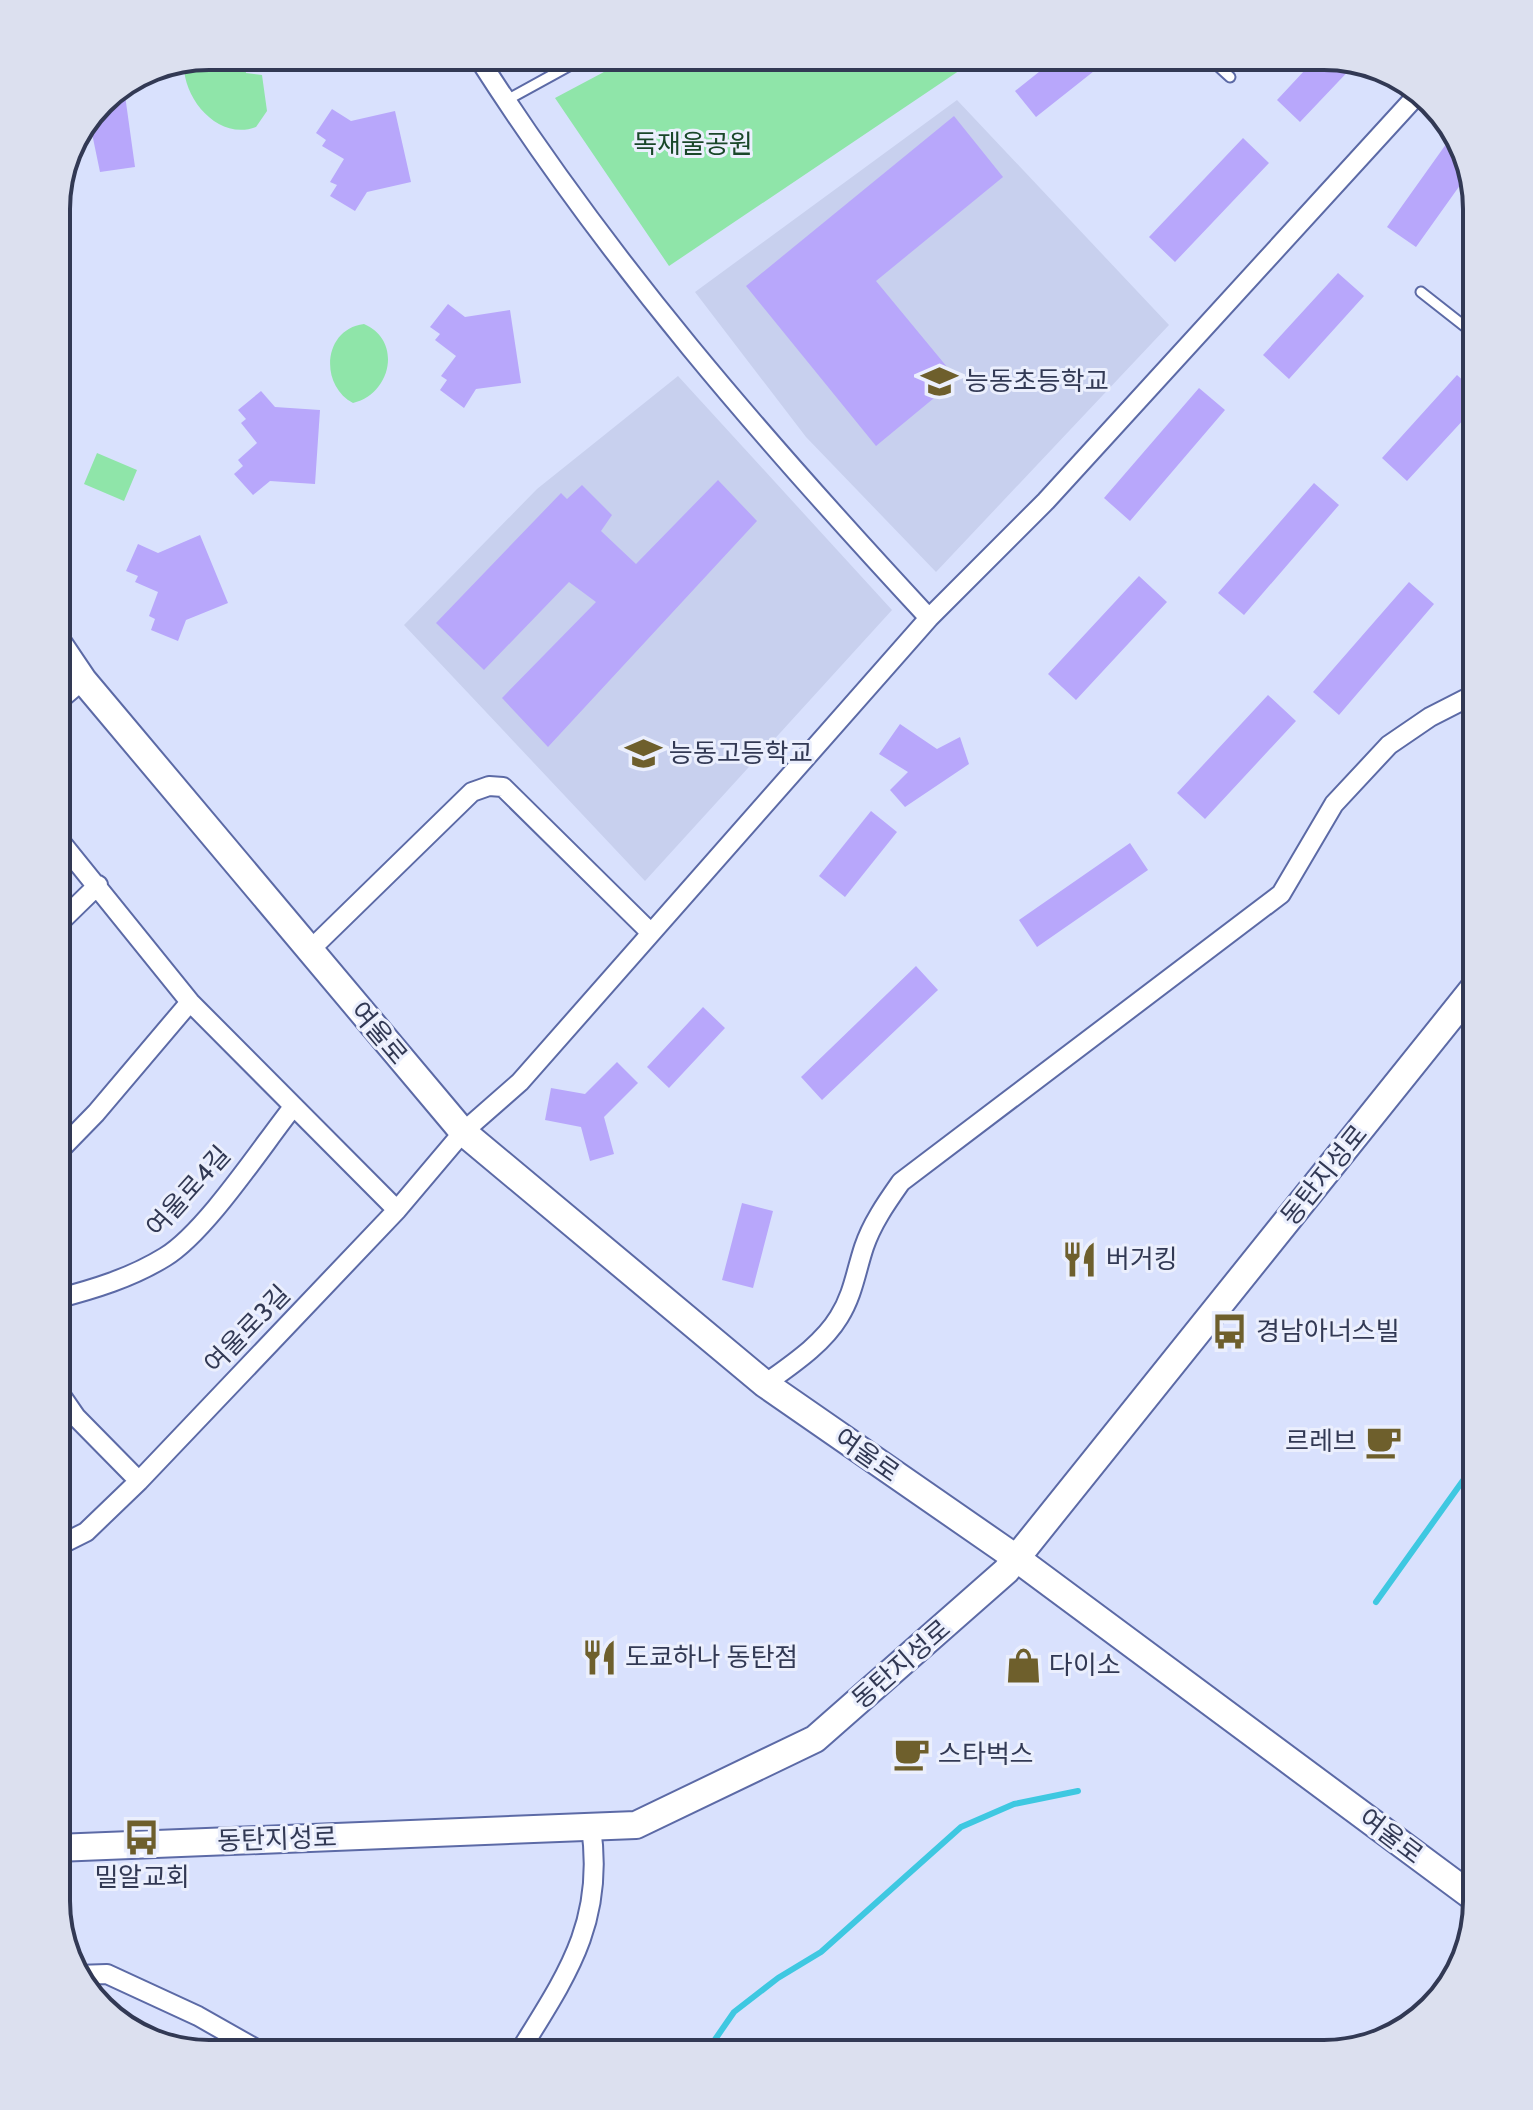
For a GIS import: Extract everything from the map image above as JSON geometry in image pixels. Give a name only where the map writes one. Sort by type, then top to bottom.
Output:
[{"type":"street","points":[[486,70],[626,272],[797,476],[929,618]]},
{"type":"street","name":"여울로3길","points":[[70,1540],[86,1532],[139,1481],[397,1210],[463,1132],[520,1082],[929,618],[1046,501],[1411,101]]},
{"type":"street","name":"여울로","points":[[70,661],[463,1132],[765,1384],[1016,1558],[1463,1890]]},
{"type":"street","points":[[70,691],[83,680]]},
{"type":"street","points":[[765,1384],[808,1352],[838,1319],[855,1285],[864,1246],[878,1215],[901,1182],[1281,894],[1334,804],[1380,755],[1430,717],[1463,700]]},
{"type":"street","points":[[310,950],[472,792],[489,786],[503,787],[650,932]]},
{"type":"street","points":[[70,852],[190,1002],[397,1210]]},
{"type":"street","points":[[70,912],[98,885]]},
{"type":"street","name":"동탄지성로","points":[[70,1847],[636,1825],[815,1739],[1006,1571],[1463,1001]]},
{"type":"street","points":[[70,1140],[190,1002]]},
{"type":"street","name":"여울로4길","points":[[70,1295],[107,1286],[168,1256],[210,1213],[293,1107]]},
{"type":"street","points":[[70,1408],[139,1481]]},
{"type":"street","points":[[526,2040],[587,1932],[597,1867],[591,1827]]},
{"type":"street","points":[[92,1974],[107,1974],[198,2016],[240,2040]]},
{"type":"lane","points":[[505,101],[561,70]]},
{"type":"lane","points":[[1222,70],[1230,77]]},
{"type":"lane","points":[[1421,292],[1463,325]]},
{"type":"shaded area","name":"능동초등학교","points":[[957,100],[1169,325],[936,572],[806,437],[695,292]]},
{"type":"shaded area","name":"능동고등학교","points":[[678,376],[892,610],[645,881],[404,625],[537,489]]},
{"type":"green space","points":[[209,70],[246,70],[246,73],[262,75],[267,111],[256,127],[242,130],[229,128],[217,123],[197,104],[185,72]]},
{"type":"green space","name":"독재울공원","points":[[608,70],[960,70],[669,266],[555,98]]},
{"type":"green space","points":[[364,324],[384,342],[388,354],[387,366],[376,389],[366,398],[353,403],[342,395],[335,384],[330,359],[340,336],[350,328]]},
{"type":"green space","points":[[97,453],[137,470],[124,501],[84,484]]},
{"type":"building","points":[[1041,70],[1095,70],[1036,117],[1015,91]]},
{"type":"building","points":[[1305,70],[1347,73],[1300,122],[1277,100]]},
{"type":"building","points":[[126,99],[135,167],[100,172],[92,135],[99,124]]},
{"type":"building","points":[[332,109],[351,121],[395,111],[411,182],[367,192],[355,211],[330,196],[337,185],[330,182],[344,159],[322,146],[326,140],[316,133]]},
{"type":"building","name":"능동초등학교","points":[[954,116],[1003,177],[876,281],[957,379],[876,446],[746,286]]},
{"type":"building","points":[[1243,138],[1269,163],[1175,262],[1149,237]]},
{"type":"building","points":[[1446,144],[1461,184],[1416,247],[1387,227]]},
{"type":"building","points":[[1338,273],[1364,296],[1289,379],[1263,355]]},
{"type":"building","points":[[448,304],[465,317],[510,310],[521,383],[476,389],[464,408],[440,390],[447,380],[441,376],[456,356],[435,340],[440,334],[430,327]]},
{"type":"building","points":[[1457,375],[1463,380],[1463,420],[1407,481],[1382,458]]},
{"type":"building","points":[[1199,388],[1225,410],[1130,521],[1104,498]]},
{"type":"building","points":[[261,391],[275,407],[320,410],[315,484],[270,481],[253,495],[234,474],[243,466],[238,460],[257,443],[241,423],[246,419],[238,410]]},
{"type":"building","points":[[718,480],[757,521],[548,747],[502,698],[596,602],[569,582],[484,670],[436,623],[561,493],[567,499],[582,485],[612,515],[601,531],[636,564]]},
{"type":"building","points":[[1314,483],[1339,505],[1244,615],[1218,593]]},
{"type":"building","points":[[200,535],[228,603],[186,620],[178,641],[151,630],[155,619],[149,616],[158,592],[135,582],[138,576],[126,571],[138,544],[158,553]]},
{"type":"building","points":[[1139,576],[1167,602],[1076,700],[1048,674]]},
{"type":"building","points":[[1409,582],[1434,604],[1339,715],[1313,692]]},
{"type":"building","points":[[1268,695],[1296,721],[1205,819],[1177,793]]},
{"type":"building","points":[[900,724],[937,749],[960,737],[969,764],[905,807],[890,790],[908,772],[879,754]]},
{"type":"building","points":[[871,811],[897,832],[845,897],[819,876]]},
{"type":"building","points":[[1130,843],[1148,870],[1037,947],[1019,920]]},
{"type":"building","points":[[916,966],[938,990],[822,1100],[801,1077]]},
{"type":"building","points":[[703,1007],[725,1028],[669,1088],[647,1067]]},
{"type":"building","points":[[617,1062],[638,1083],[604,1117],[614,1154],[590,1161],[581,1127],[545,1120],[551,1088],[585,1094]]},
{"type":"building","points":[[742,1203],[773,1211],[753,1288],[722,1280]]},
{"type":"waterway","points":[[1376,1602],[1463,1481]]},
{"type":"waterway","points":[[715,2040],[734,2012],[778,1978],[821,1952],[961,1827],[1014,1804],[1078,1791]]},
{"type":"place","name":"능동초등학교","points":[[939,381]]},
{"type":"place","name":"능동고등학교","points":[[643,753]]},
{"type":"place","name":"버거킹","points":[[1080,1259]]},
{"type":"place","name":"경남아너스빌","points":[[1230,1331]]},
{"type":"place","name":"르레브","points":[[1383,1441]]},
{"type":"place","name":"도쿄하나 동탄점","points":[[599,1657]]},
{"type":"place","name":"다이소","points":[[1023,1665]]},
{"type":"place","name":"스타벅스","points":[[912,1754]]},
{"type":"place","name":"밀알교회","points":[[142,1838]]}]
